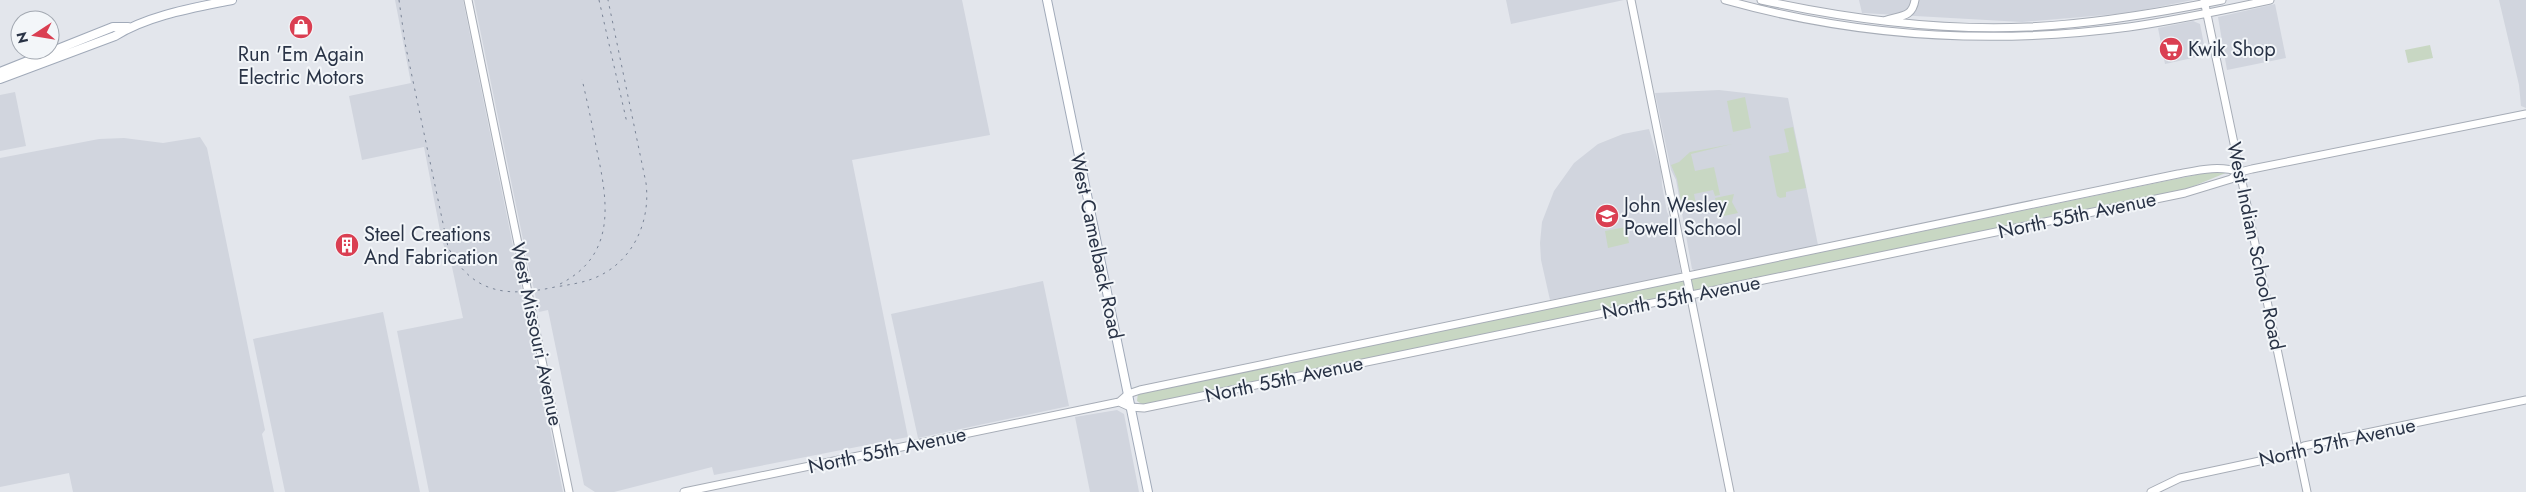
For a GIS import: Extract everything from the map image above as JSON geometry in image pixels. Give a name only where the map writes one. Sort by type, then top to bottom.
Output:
[{"type":"main road","points":[[0,79],[115,36],[130,27],[232,0]]},
{"type":"main road","name":"West Camelback Road","points":[[1047,0],[1148,492]]},
{"type":"main road","points":[[0,72],[113,27],[130,27]]},
{"type":"street","name":"West Missouri Avenue","points":[[468,0],[569,492]]},
{"type":"street","points":[[1631,0],[1730,492]]},
{"type":"street","points":[[1725,0],[1808,20],[1923,34],[2026,36],[2106,30],[2270,0]]},
{"type":"street","points":[[1761,0],[1881,22],[1978,27],[2028,27],[2138,16],[2222,0]]},
{"type":"street","points":[[1881,22],[1908,15],[1912,10],[1915,0]]},
{"type":"street","name":"West Indian School Road","points":[[2205,2],[2307,492]]},
{"type":"street","points":[[2106,30],[2136,20],[2138,16]]},
{"type":"street","name":"North 55th Avenue","points":[[684,492],[1119,402],[1128,394],[1401,334],[2178,174],[2215,168],[2228,168],[2240,172],[2526,114]]},
{"type":"street","name":"North 55th Avenue","points":[[1119,402],[1130,407],[1144,408],[1691,296],[2185,192],[2231,180],[2240,172]]},
{"type":"street","name":"North 57th Avenue","points":[[2151,492],[2180,478],[2288,455],[2306,445],[2526,400]]},
{"type":"shaded area","points":[[395,0],[463,0],[563,492],[429,492],[397,331],[463,318],[452,267],[442,241],[424,147],[362,160],[349,96],[411,83]]},
{"type":"shaded area","points":[[474,0],[962,0],[990,135],[852,160],[908,437],[714,475],[712,467],[614,492],[595,492],[584,485],[548,310],[539,312]]},
{"type":"shaded area","points":[[1506,0],[1624,0],[1511,24]]},
{"type":"shaded area","points":[[1859,0],[2193,0],[2128,13],[2022,22],[1862,13]]},
{"type":"shaded area","points":[[2499,0],[2526,0],[2526,108],[2521,106],[2519,85]]},
{"type":"shaded area","points":[[2275,4],[2286,58],[2227,70],[2218,17]]},
{"type":"shaded area","points":[[2193,21],[2200,24],[2206,55],[2165,64],[2158,28]]},
{"type":"shaded area","points":[[1719,90],[1788,98],[1818,245],[1696,271],[1692,269],[1676,180],[1671,170],[1655,93]]},
{"type":"shaded area","points":[[15,92],[26,146],[0,151],[0,95]]},
{"type":"shaded area","name":"John Wesley Powell School","points":[[1649,129],[1661,170],[1667,212],[1671,220],[1681,273],[1676,276],[1550,300],[1541,260],[1540,243],[1542,222],[1554,191],[1574,163],[1598,144],[1623,134]]},
{"type":"shaded area","points":[[200,137],[207,148],[265,430],[262,434],[274,492],[73,492],[69,473],[0,487],[0,158],[99,139],[124,138],[163,143]]},
{"type":"shaded area","points":[[1043,281],[1069,406],[918,438],[891,314]]},
{"type":"shaded area","points":[[383,312],[420,492],[285,492],[253,339]]},
{"type":"shaded area","points":[[1117,410],[1124,414],[1139,492],[1090,492],[1075,417]]},
{"type":"green space","points":[[2430,45],[2433,58],[2408,63],[2405,50]]},
{"type":"green space","points":[[1745,97],[1751,128],[1733,132],[1727,101]]},
{"type":"green space","points":[[1793,127],[1806,188],[1786,192],[1786,197],[1780,198],[1777,196],[1769,156],[1789,152],[1784,129]]},
{"type":"green space","points":[[1732,144],[1691,154],[1695,171],[1714,167],[1720,195],[1715,196],[1713,190],[1694,194],[1696,204],[1682,207],[1677,179],[1671,165],[1679,162],[1690,152]]},
{"type":"green space","points":[[2215,171],[2228,172],[2184,190],[1143,405],[1137,401],[1138,393]]},
{"type":"green space","points":[[1734,194],[1732,202],[1738,213],[1719,217],[1715,198]]},
{"type":"green space","points":[[1626,227],[1629,243],[1608,248],[1605,231]]},
{"type":"railway","points":[[399,0],[405,43],[448,247],[468,275],[480,283],[493,289],[522,292],[579,283],[606,272],[628,253],[642,227],[647,198],[646,183],[608,0]]},
{"type":"railway","points":[[599,0],[627,123]]},
{"type":"railway","points":[[560,284],[579,272],[592,257],[600,241],[604,223],[603,185],[582,79]]},
{"type":"place","name":"Run 'Em Again Electric Motors","points":[[301,27]]},
{"type":"place","name":"Kwik Shop","points":[[2171,49]]},
{"type":"place","name":"John Wesley Powell School","points":[[1607,216]]},
{"type":"place","name":"Steel Creations And Fabrication","points":[[347,245]]}]
